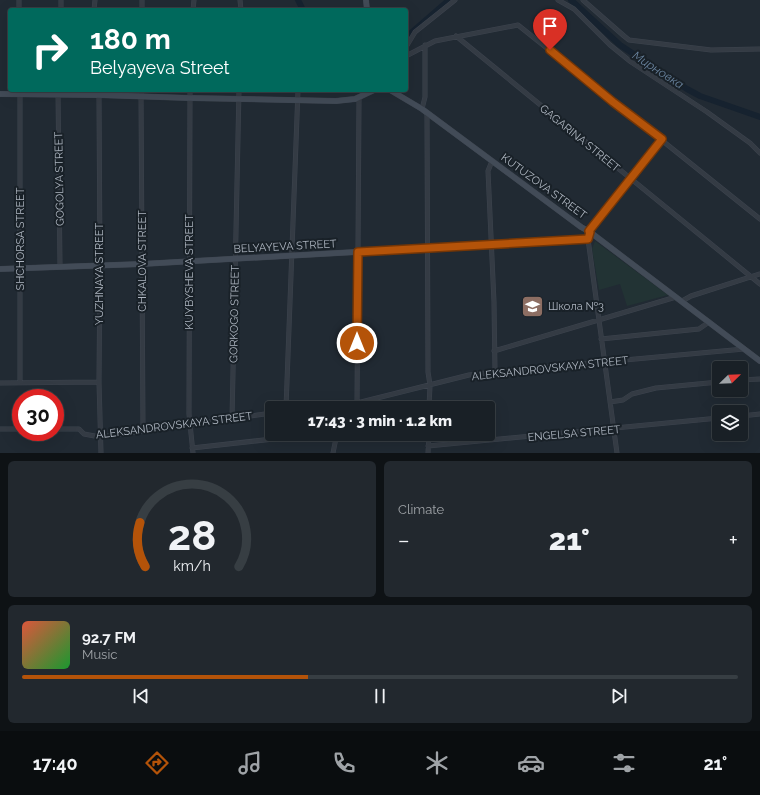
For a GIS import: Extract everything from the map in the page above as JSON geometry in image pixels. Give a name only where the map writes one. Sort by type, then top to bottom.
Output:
[{"type":"main road","points":[[0,94],[95,93],[189,98],[336,101],[359,98],[370,92]]},
{"type":"main road","name":"KUTUZOVA STREET","points":[[393,92],[424,111],[590,231],[760,361]]},
{"type":"main road","points":[[588,239],[590,231]]},
{"type":"main road","name":"BELYAYEVA STREET","points":[[0,269],[142,264],[588,239]]},
{"type":"street","points":[[408,44],[415,32],[456,0]]},
{"type":"street","points":[[558,0],[574,9],[610,45],[630,62],[707,112],[750,143],[760,153]]},
{"type":"street","points":[[583,0],[630,40],[711,50],[760,49]]},
{"type":"street","points":[[408,55],[435,41],[518,25],[760,219]]},
{"type":"street","name":"GAGARINA STREET","points":[[456,36],[760,284]]},
{"type":"street","points":[[425,45],[424,111],[429,401]]},
{"type":"street","name":"CHKALOVA STREET","points":[[141,92],[143,431]]},
{"type":"street","name":"KUYBYSHEVA STREET","points":[[190,92],[189,425],[193,451]]},
{"type":"street","name":"GORKOGO STREET","points":[[232,419],[239,92]]},
{"type":"street","points":[[286,401],[298,92]]},
{"type":"street","name":"SHCHORSA STREET","points":[[19,93],[20,383]]},
{"type":"street","name":"GOGOLYA STREET","points":[[58,93],[60,267]]},
{"type":"street","name":"YUZHNAYA STREET","points":[[95,93],[100,265],[99,382],[101,453]]},
{"type":"street","points":[[357,401],[359,98]]},
{"type":"street","points":[[590,231],[662,139]]},
{"type":"street","points":[[492,161],[488,171],[495,372]]},
{"type":"street","points":[[588,239],[617,453]]},
{"type":"street","points":[[682,301],[691,296],[760,274]]},
{"type":"street","points":[[494,351],[677,297]]},
{"type":"street","points":[[601,339],[699,329],[709,322]]},
{"type":"street","name":"ALEKSANDROVSKAYA STREET","points":[[374,401],[470,375],[745,349]]},
{"type":"street","points":[[748,380],[760,379]]},
{"type":"street","points":[[0,383],[99,382]]},
{"type":"street","points":[[610,402],[623,400],[632,394],[656,388],[712,383]]},
{"type":"street","name":"ALEKSANDROVSKAYA STREET","points":[[64,429],[79,429],[84,434],[100,437],[265,414]]},
{"type":"street","points":[[748,415],[760,414]]},
{"type":"street","name":"ENGELSA STREET","points":[[428,446],[712,419]]},
{"type":"street","points":[[0,429],[12,429]]},
{"type":"street","points":[[193,451],[265,441]]},
{"type":"street","points":[[333,453],[335,441]]},
{"type":"street","points":[[428,441],[428,453]]},
{"type":"shaded area","points":[[595,241],[668,295],[627,306],[620,284],[599,290],[592,249]]},
{"type":"waterway","name":"Мирновка","points":[[298,0],[302,8]]},
{"type":"waterway","name":"Мирновка","points":[[408,37],[449,0]]},
{"type":"waterway","name":"Мирновка","points":[[571,0],[620,45],[687,89],[700,96],[760,117]]},
{"type":"place","name":"Школа №3","points":[[533,306]]},
{"type":"route","points":[[357,343],[358,252],[588,239],[589,231],[662,139],[613,102],[550,50]]}]
